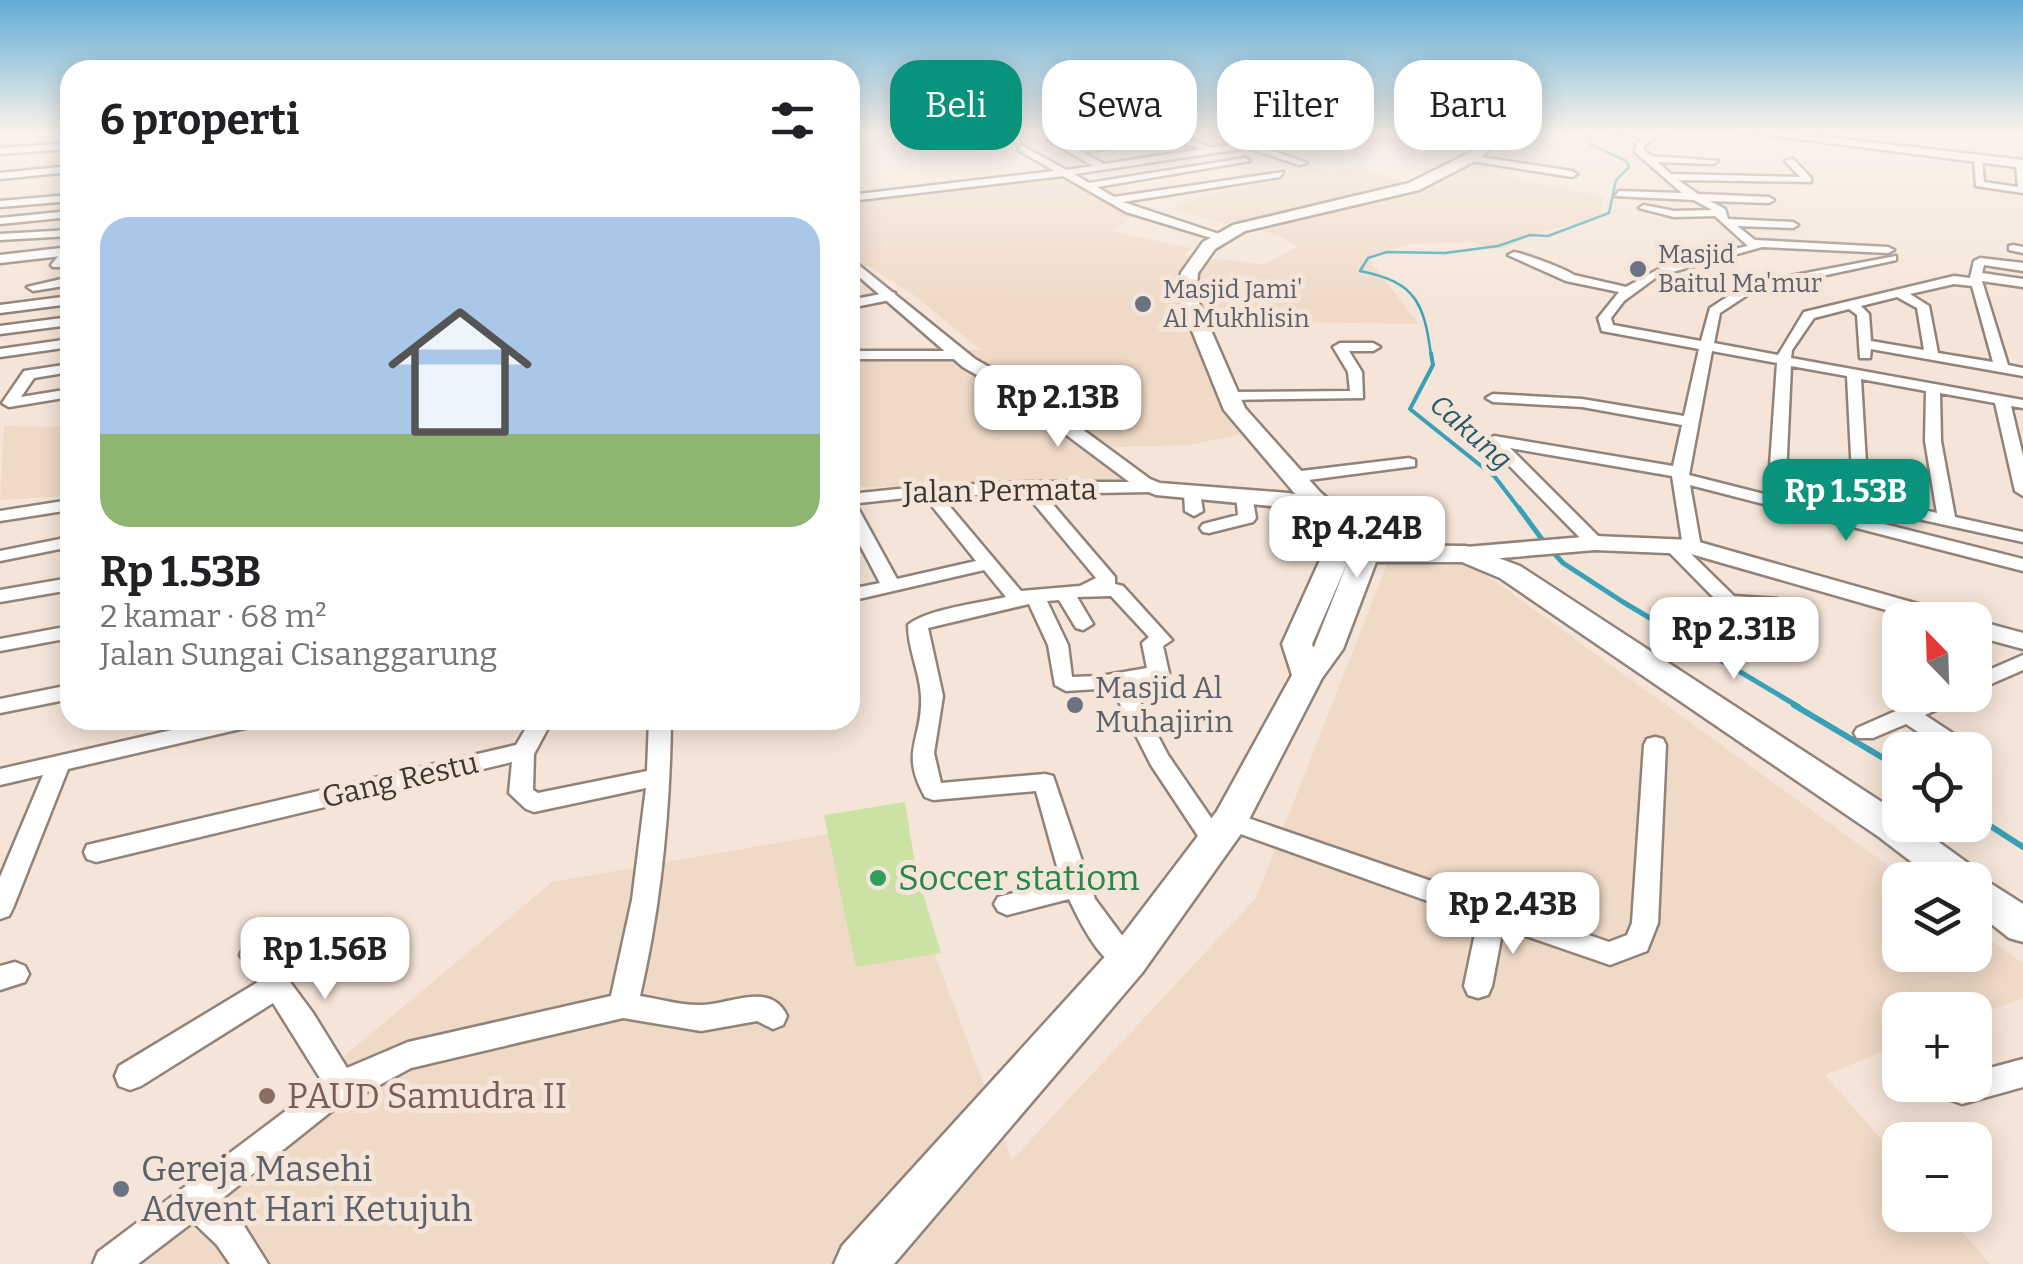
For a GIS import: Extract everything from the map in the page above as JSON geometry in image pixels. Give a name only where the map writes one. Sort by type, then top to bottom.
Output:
[{"type":"main road","points":[[860,1264],[1127,960],[1222,831],[1308,675],[1328,648],[1347,546],[1309,495],[1234,410],[1186,284],[1191,265],[1218,237],[1257,222],[1405,190]]},
{"type":"main road","points":[[1347,546],[1456,553],[1510,572],[1554,598],[1938,862]]},
{"type":"main road","points":[[1992,903],[2023,926]]},
{"type":"street","points":[[860,197],[918,190]]},
{"type":"street","points":[[1094,190],[1130,210],[1218,237]]},
{"type":"street","points":[[1113,200],[1182,190]]},
{"type":"street","points":[[1683,190],[1755,243],[1895,254],[1742,290],[1714,311],[1704,344],[1681,475],[1681,546],[1728,601],[1761,606],[1771,603],[1788,614]]},
{"type":"street","points":[[0,204],[60,199]]},
{"type":"street","points":[[1769,200],[1621,200],[1674,214],[1792,225]]},
{"type":"street","points":[[1688,225],[1777,213]]},
{"type":"street","points":[[0,220],[60,215]]},
{"type":"street","points":[[0,237],[60,234]]},
{"type":"street","points":[[1755,243],[1757,247],[1659,270],[1630,287],[1604,318],[1607,328],[2023,404]]},
{"type":"street","points":[[0,259],[60,254]]},
{"type":"street","points":[[1514,255],[1549,272],[1630,287]]},
{"type":"street","points":[[2002,369],[1976,279],[1980,261],[2023,267]]},
{"type":"street","points":[[860,272],[960,355],[1023,394],[1150,486],[1193,502],[1244,495],[1309,495],[1409,463]]},
{"type":"street","points":[[1584,272],[1630,287]]},
{"type":"street","points":[[1776,502],[1785,350],[1809,315],[1957,280],[2023,283]]},
{"type":"street","points":[[33,286],[60,283]]},
{"type":"street","points":[[1896,292],[1922,306],[1932,356]]},
{"type":"street","points":[[860,302],[891,296]]},
{"type":"street","points":[[0,308],[60,301]]},
{"type":"street","points":[[1850,304],[1862,311],[1866,344],[1859,372],[1860,523]]},
{"type":"street","points":[[0,330],[60,322]]},
{"type":"street","points":[[0,352],[60,344]]},
{"type":"street","points":[[1866,344],[2023,372]]},
{"type":"street","points":[[1227,396],[1358,395],[1355,372],[1340,347],[1373,347]]},
{"type":"street","points":[[860,355],[960,355]]},
{"type":"street","points":[[60,369],[29,374],[9,403],[60,395]]},
{"type":"street","points":[[1933,387],[1933,442],[1947,520]]},
{"type":"street","points":[[1493,398],[1582,402],[1690,422]]},
{"type":"street","points":[[2002,400],[2023,491]]},
{"type":"street","points":[[1595,542],[1496,446],[1496,440],[1681,475],[2023,565]]},
{"type":"street","name":"Jalan Permata","points":[[860,498],[928,491],[1150,486]]},
{"type":"street","points":[[1030,487],[1108,581],[918,625],[932,696],[922,755],[929,786],[938,792],[1045,782],[1077,887],[1096,929],[1127,960]]},
{"type":"street","points":[[928,491],[987,564],[1027,598],[1058,645],[1062,680],[1074,685],[1158,673],[1152,644],[1162,640],[1118,591],[1027,598]]},
{"type":"street","points":[[1209,528],[1248,518],[1244,495]]},
{"type":"street","points":[[1861,501],[2023,537]]},
{"type":"street","points":[[0,516],[60,507]]},
{"type":"street","points":[[860,529],[891,586]]},
{"type":"street","points":[[1456,553],[1595,542],[1681,546],[1883,602]]},
{"type":"street","points":[[0,556],[60,544]]},
{"type":"street","points":[[860,593],[987,564]]},
{"type":"street","points":[[0,596],[60,586]]},
{"type":"street","points":[[1065,594],[1082,624]]},
{"type":"street","points":[[1992,633],[2023,641]]},
{"type":"street","points":[[0,645],[60,634]]},
{"type":"street","points":[[1992,676],[2023,662]]},
{"type":"street","points":[[1118,680],[1158,760],[1222,831],[1610,954],[1636,943],[1645,923],[1655,745]]},
{"type":"street","points":[[0,706],[60,694]]},
{"type":"street","points":[[1866,734],[1917,712]]},
{"type":"street","points":[[1909,716],[1933,732]]},
{"type":"street","points":[[0,776],[206,730]]},
{"type":"street","points":[[523,753],[535,730]]},
{"type":"street","points":[[623,1006],[650,876],[660,777],[660,730]]},
{"type":"street","name":"Gang Restu","points":[[96,852],[523,753],[521,793],[527,801],[660,777]]},
{"type":"street","points":[[0,908],[59,764]]},
{"type":"street","points":[[1007,904],[1077,887]]},
{"type":"street","points":[[1478,986],[1492,916]]},
{"type":"street","points":[[254,955],[278,984],[340,1086]]},
{"type":"street","points":[[130,1076],[278,984]]},
{"type":"street","points":[[110,1264],[340,1086],[374,1067],[408,1055],[623,1006],[701,1018],[761,1008],[773,1016]]},
{"type":"street","points":[[1992,1082],[2023,1073]]},
{"type":"street","points":[[194,1200],[229,1232],[251,1264]]},
{"type":"shaded area","points":[[930,190],[1089,190],[1135,217],[1111,231],[1191,248],[1184,256],[1264,264],[1297,247],[1286,239],[1235,221],[1225,224],[1173,209],[1227,190],[1572,190],[1604,197],[1599,217],[1529,235],[1509,247],[1493,249],[1474,242],[1410,244],[1367,257],[1419,324],[1293,322],[1193,329],[1231,420],[1243,434],[1189,445],[1089,448],[1126,484],[860,487],[860,352],[981,350],[915,296],[869,266],[860,267],[860,198]]},
{"type":"shaded area","points":[[4,426],[60,427],[60,497],[0,500]]},
{"type":"shaded area","points":[[1391,554],[1471,564],[1883,862],[1882,972],[1992,972],[1992,941],[2023,963],[2023,998],[1992,1010],[1992,992],[1882,992],[1882,1052],[1825,1075],[1882,1140],[1882,1232],[1963,1232],[1990,1264],[96,1264],[552,882],[886,824],[1012,1160],[1256,898]]},
{"type":"green space","name":"Soccer statiom","points":[[905,802],[916,870],[941,953],[856,967],[824,815]]},
{"type":"waterway","name":"Cakung","points":[[1431,355],[1425,321],[1414,298],[1394,281],[1360,271],[1368,258],[1387,252],[1445,253],[1498,246],[1530,235],[1548,236],[1609,213],[1614,190]]},
{"type":"waterway","name":"Cakung","points":[[1431,353],[1433,365],[1410,409],[1495,477],[1521,511]]},
{"type":"waterway","name":"Cakung","points":[[1519,508],[1544,542]]},
{"type":"waterway","name":"Cakung","points":[[1551,550],[1563,563],[1623,602],[1799,707]]},
{"type":"waterway","name":"Cakung","points":[[1794,705],[1882,757]]},
{"type":"waterway","name":"Cakung","points":[[1992,827],[2023,847]]},
{"type":"place","name":"Masjid Baitul Ma'mur","points":[[1638,269]]},
{"type":"place","name":"Masjid Jami' Al Mukhlisin","points":[[1143,304]]},
{"type":"place","name":"Masjid Al Muhajirin","points":[[1075,705]]},
{"type":"place","name":"Soccer statiom","points":[[878,878]]},
{"type":"place","name":"PAUD Samudra II","points":[[267,1096]]},
{"type":"place","name":"Gereja Masehi Advent Hari Ketujuh","points":[[121,1189]]}]
